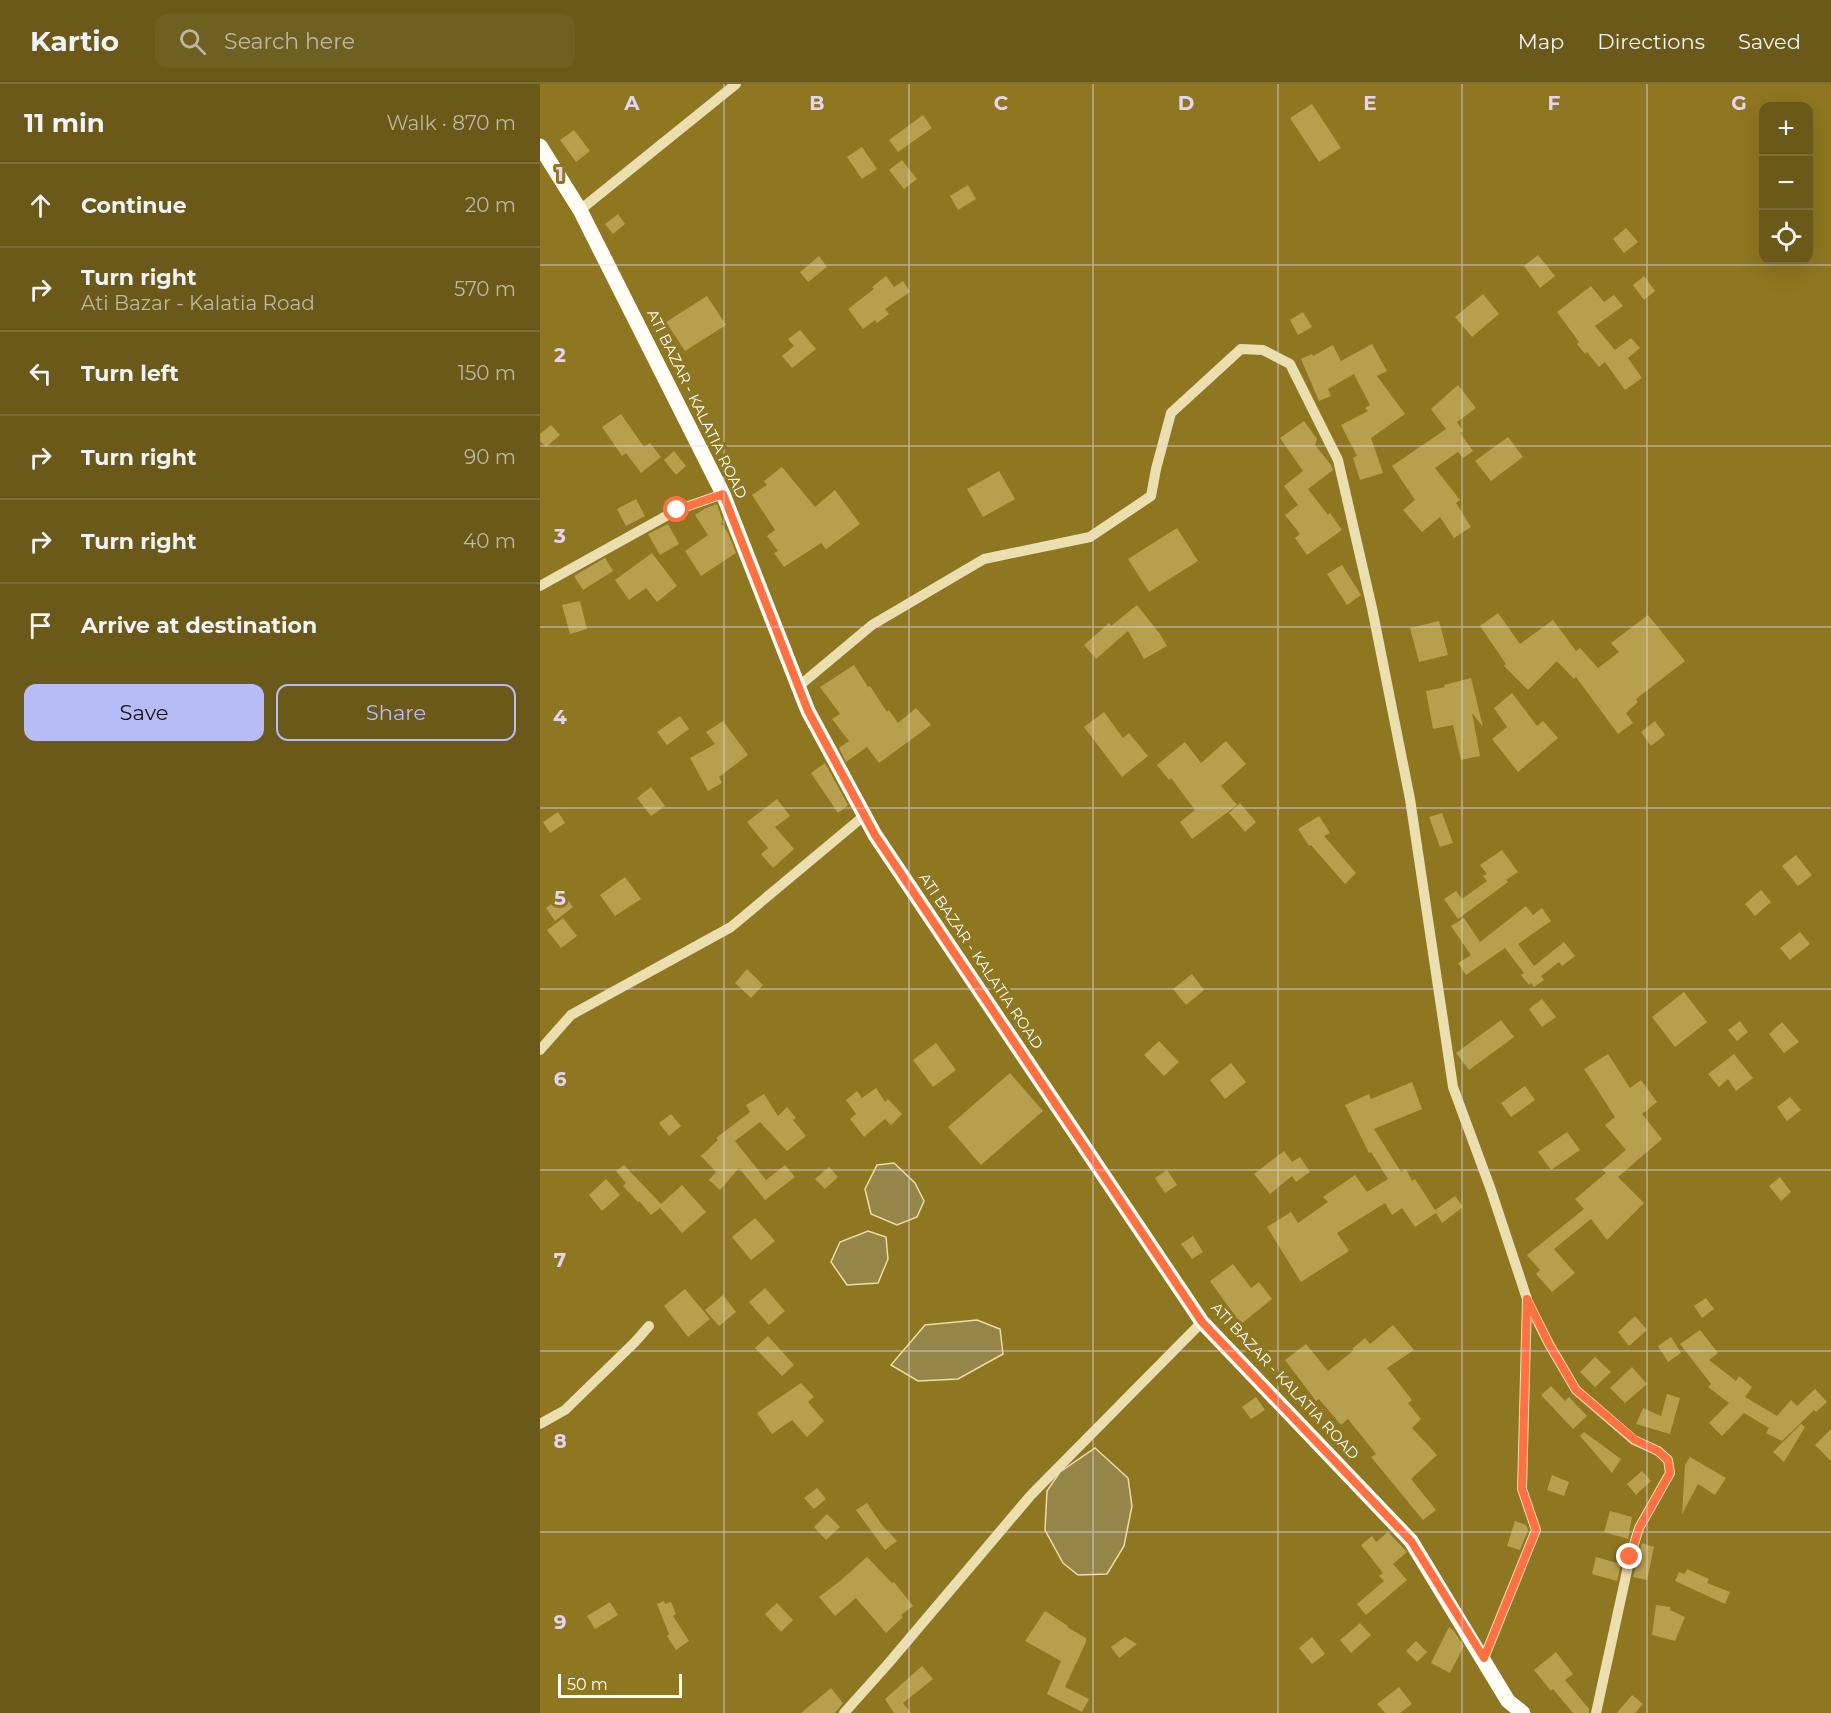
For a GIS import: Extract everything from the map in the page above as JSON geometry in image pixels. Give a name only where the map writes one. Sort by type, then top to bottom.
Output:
[{"type":"main road","name":"ATI BAZAR - KALATIA ROAD","points":[[540,146],[580,210],[723,494],[808,711],[875,835],[1202,1322],[1411,1541],[1509,1701],[1523,1713]]},
{"type":"street","points":[[580,210],[736,84]]},
{"type":"street","points":[[799,686],[872,625],[984,560],[1090,537],[1150,496],[1172,413],[1241,349],[1263,350],[1290,364],[1338,460],[1372,608],[1410,799],[1452,1088],[1491,1190],[1527,1299],[1549,1344],[1576,1390],[1635,1440],[1658,1451],[1668,1460],[1670,1473],[1639,1528],[1630,1557],[1596,1713]]},
{"type":"street","points":[[540,586],[677,510],[723,494]]},
{"type":"street","points":[[540,1050],[571,1015],[731,927],[865,815]]},
{"type":"street","points":[[1484,1658],[1536,1530],[1522,1489],[1527,1299]]},
{"type":"street","points":[[844,1713],[1031,1495],[1202,1322]]},
{"type":"street","points":[[540,1424],[565,1410],[649,1326]]},
{"type":"shaded area","points":[[894,1163],[915,1183],[924,1201],[917,1217],[897,1225],[871,1214],[865,1189],[877,1165]]},
{"type":"shaded area","points":[[868,1231],[886,1237],[888,1259],[878,1283],[847,1285],[831,1262],[840,1242]]},
{"type":"shaded area","points":[[977,1320],[1000,1329],[1003,1354],[958,1379],[918,1381],[891,1365],[925,1325]]},
{"type":"shaded area","points":[[1095,1448],[1128,1478],[1132,1506],[1124,1546],[1107,1574],[1078,1575],[1063,1563],[1045,1530],[1047,1491],[1060,1472]]},
{"type":"building","points":[[1312,104],[1341,148],[1319,162],[1290,118]]},
{"type":"building","points":[[923,115],[932,128],[898,152],[889,140]]},
{"type":"building","points":[[574,130],[590,151],[576,162],[560,140]]},
{"type":"building","points":[[862,147],[877,169],[862,179],[847,157]]},
{"type":"building","points":[[902,160],[917,179],[904,189],[889,170]]},
{"type":"building","points":[[968,185],[976,199],[958,210],[950,196]]},
{"type":"building","points":[[618,214],[625,224],[613,234],[605,224]]},
{"type":"building","points":[[1626,228],[1638,242],[1624,253],[1613,239]]},
{"type":"building","points":[[1538,255],[1555,276],[1540,288],[1524,266]]},
{"type":"building","points":[[819,256],[827,267],[808,282],[800,272]]},
{"type":"building","points":[[886,276],[894,287],[903,281],[910,292],[885,309],[889,314],[863,329],[848,309],[874,289],[872,287]]},
{"type":"building","points":[[1644,276],[1655,291],[1644,300],[1633,285]]},
{"type":"building","points":[[1591,286],[1604,302],[1614,295],[1623,306],[1595,326],[1615,350],[1631,338],[1640,348],[1628,358],[1642,378],[1625,390],[1605,362],[1599,367],[1587,352],[1585,354],[1557,312]]},
{"type":"building","points":[[1483,294],[1499,314],[1472,337],[1455,317]]},
{"type":"building","points":[[707,296],[726,325],[685,351],[666,322]]},
{"type":"building","points":[[1303,312],[1312,327],[1298,335],[1290,320]]},
{"type":"building","points":[[800,330],[816,349],[792,368],[782,356],[794,346],[788,339]]},
{"type":"building","points":[[1372,344],[1387,371],[1377,376],[1405,414],[1371,438],[1383,473],[1360,480],[1353,458],[1357,456],[1341,425],[1368,411],[1365,408],[1370,405],[1354,374],[1328,389],[1331,396],[1319,401],[1301,359],[1312,354],[1313,356],[1333,345],[1341,361]]},
{"type":"building","points":[[1458,385],[1476,408],[1457,422],[1463,431],[1460,433],[1473,451],[1463,458],[1458,452],[1435,468],[1460,500],[1456,503],[1471,527],[1454,538],[1440,517],[1422,532],[1403,510],[1415,500],[1392,466],[1446,429],[1431,409]]},
{"type":"building","points":[[621,414],[644,447],[650,443],[661,457],[641,473],[626,453],[622,456],[602,427]]},
{"type":"building","points":[[1304,421],[1317,439],[1315,445],[1333,470],[1308,489],[1342,530],[1307,555],[1295,538],[1300,534],[1285,515],[1298,505],[1284,486],[1303,471],[1280,438]]},
{"type":"building","points":[[551,425],[560,435],[546,447],[540,441],[540,434]]},
{"type":"building","points":[[1508,437],[1523,457],[1491,481],[1475,461]]},
{"type":"building","points":[[674,451],[686,466],[676,475],[664,460]]},
{"type":"building","points":[[782,467],[815,507],[835,490],[860,524],[826,549],[821,543],[784,567],[774,553],[778,551],[767,536],[775,530],[752,495],[767,485],[764,481]]},
{"type":"building","points":[[999,471],[1015,499],[983,517],[967,489]]},
{"type":"building","points":[[636,499],[645,516],[626,526],[617,509]]},
{"type":"building","points":[[717,504],[723,522],[721,523],[736,553],[701,576],[685,551],[708,535],[695,515]]},
{"type":"building","points":[[668,524],[679,544],[660,555],[648,534]]},
{"type":"building","points":[[1177,528],[1198,561],[1149,592],[1128,559]]},
{"type":"building","points":[[652,553],[677,586],[657,602],[646,588],[629,600],[615,580]]},
{"type":"building","points":[[605,558],[613,571],[583,590],[574,576]]},
{"type":"building","points":[[1342,565],[1361,595],[1347,605],[1327,574]]},
{"type":"building","points":[[580,601],[587,629],[570,634],[562,605]]},
{"type":"building","points":[[1137,605],[1167,646],[1144,659],[1128,631],[1096,659],[1084,645],[1109,623],[1111,626]]},
{"type":"building","points":[[1498,613],[1520,644],[1553,620],[1576,651],[1580,648],[1598,668],[1619,652],[1611,643],[1648,615],[1685,661],[1636,699],[1638,702],[1626,713],[1633,723],[1618,734],[1576,677],[1574,679],[1557,661],[1528,690],[1504,666],[1506,664],[1480,626]]},
{"type":"building","points":[[1439,621],[1448,655],[1419,662],[1410,628]]},
{"type":"building","points":[[854,665],[868,687],[870,686],[887,712],[889,710],[898,723],[916,708],[931,725],[879,763],[867,747],[846,762],[839,748],[849,741],[832,719],[840,714],[820,687]]},
{"type":"building","points":[[1471,678],[1483,727],[1472,713],[1480,756],[1461,760],[1453,725],[1433,729],[1426,691]]},
{"type":"building","points":[[1512,693],[1537,726],[1543,721],[1558,738],[1518,772],[1492,739],[1507,727],[1494,708]]},
{"type":"building","points":[[1104,712],[1123,738],[1129,733],[1148,756],[1122,777],[1084,727]]},
{"type":"building","points":[[680,716],[689,729],[667,745],[657,732]]},
{"type":"building","points":[[723,721],[748,755],[719,777],[722,783],[708,791],[690,758],[715,744],[706,732]]},
{"type":"building","points":[[1655,721],[1665,735],[1651,746],[1641,732]]},
{"type":"building","points":[[1226,741],[1246,764],[1221,786],[1237,805],[1192,839],[1180,822],[1195,810],[1171,778],[1169,780],[1157,765],[1185,742],[1201,763]]},
{"type":"building","points":[[825,763],[848,805],[838,813],[811,773]]},
{"type":"building","points":[[651,787],[665,806],[651,816],[637,798]]},
{"type":"building","points":[[777,799],[790,816],[775,827],[794,849],[773,868],[761,854],[768,848],[747,822]]},
{"type":"building","points":[[1240,803],[1256,822],[1245,832],[1229,813]]},
{"type":"building","points":[[558,812],[565,823],[550,833],[543,822]]},
{"type":"building","points":[[1442,813],[1453,843],[1440,847],[1429,817]]},
{"type":"building","points":[[1319,816],[1330,833],[1324,836],[1356,873],[1345,884],[1311,845],[1309,846],[1298,829]]},
{"type":"building","points":[[1502,850],[1518,872],[1458,919],[1444,899],[1456,891],[1462,899],[1487,881],[1483,876],[1487,874],[1480,865]]},
{"type":"building","points":[[1796,855],[1812,875],[1798,886],[1782,866]]},
{"type":"building","points":[[625,877],[641,899],[615,916],[600,895]]},
{"type":"building","points":[[1761,890],[1771,902],[1755,916],[1745,904]]},
{"type":"building","points":[[564,895],[573,907],[555,921],[546,908]]},
{"type":"building","points":[[1526,906],[1533,915],[1542,908],[1551,921],[1518,944],[1534,966],[1564,942],[1575,956],[1562,966],[1559,962],[1541,976],[1544,980],[1534,987],[1531,983],[1529,985],[1521,975],[1524,973],[1505,948],[1466,975],[1458,963],[1471,955],[1451,926],[1464,918],[1480,942]]},
{"type":"building","points":[[563,918],[577,936],[561,948],[547,930]]},
{"type":"building","points":[[1800,932],[1810,944],[1790,960],[1780,948]]},
{"type":"building","points":[[747,969],[763,985],[751,998],[735,983]]},
{"type":"building","points":[[1192,974],[1204,990],[1186,1005],[1173,989]]},
{"type":"building","points":[[1684,992],[1707,1022],[1675,1047],[1652,1017]]},
{"type":"building","points":[[1542,999],[1556,1017],[1542,1027],[1529,1009]]},
{"type":"building","points":[[1501,1020],[1514,1037],[1469,1070],[1456,1053]]},
{"type":"building","points":[[1740,1021],[1748,1032],[1737,1041],[1728,1030]]},
{"type":"building","points":[[1782,1022],[1799,1042],[1784,1053],[1769,1034]]},
{"type":"building","points":[[1159,1041],[1179,1062],[1164,1076],[1144,1055]]},
{"type":"building","points":[[936,1043],[956,1070],[933,1087],[913,1060]]},
{"type":"building","points":[[1608,1054],[1630,1088],[1641,1080],[1657,1102],[1642,1114],[1662,1139],[1618,1177],[1644,1203],[1607,1240],[1591,1219],[1554,1249],[1575,1273],[1552,1292],[1536,1274],[1540,1270],[1527,1255],[1584,1209],[1575,1199],[1606,1173],[1602,1170],[1626,1150],[1605,1125],[1615,1117],[1584,1069]]},
{"type":"building","points":[[1734,1054],[1753,1078],[1736,1091],[1728,1079],[1719,1087],[1708,1074]]},
{"type":"building","points":[[1231,1063],[1246,1082],[1225,1099],[1210,1080]]},
{"type":"building","points":[[1010,1073],[1043,1111],[981,1165],[948,1127]]},
{"type":"building","points":[[1412,1082],[1422,1109],[1374,1129],[1401,1172],[1406,1169],[1412,1181],[1415,1179],[1435,1210],[1455,1196],[1463,1207],[1442,1223],[1436,1213],[1415,1227],[1402,1208],[1392,1215],[1385,1203],[1337,1233],[1349,1251],[1301,1282],[1267,1227],[1291,1212],[1298,1223],[1328,1202],[1323,1197],[1355,1175],[1367,1192],[1388,1179],[1371,1152],[1369,1153],[1345,1105],[1369,1094],[1371,1099]]},
{"type":"building","points":[[1525,1086],[1535,1100],[1511,1117],[1501,1103]]},
{"type":"building","points":[[876,1088],[885,1102],[888,1099],[902,1114],[891,1125],[885,1119],[864,1137],[850,1119],[856,1114],[846,1100],[857,1091],[862,1098]]},
{"type":"building","points":[[764,1094],[778,1116],[787,1107],[796,1118],[793,1120],[806,1136],[787,1151],[760,1122],[735,1141],[766,1180],[785,1165],[795,1177],[765,1200],[739,1168],[720,1190],[709,1180],[716,1172],[701,1156],[718,1140],[716,1138],[750,1112],[746,1105]]},
{"type":"building","points":[[1790,1097],[1801,1110],[1787,1121],[1777,1107]]},
{"type":"building","points":[[671,1114],[681,1126],[669,1136],[659,1123]]},
{"type":"building","points":[[1567,1132],[1580,1150],[1551,1170],[1538,1152]]},
{"type":"building","points":[[1284,1151],[1292,1162],[1300,1157],[1310,1172],[1296,1182],[1292,1176],[1270,1194],[1254,1174]]},
{"type":"building","points":[[624,1165],[661,1204],[682,1185],[706,1212],[682,1233],[660,1208],[651,1215],[623,1186],[626,1183],[616,1171]]},
{"type":"building","points":[[829,1167],[838,1177],[825,1189],[815,1179]]},
{"type":"building","points":[[1167,1170],[1177,1185],[1165,1193],[1155,1178]]},
{"type":"building","points":[[1780,1177],[1791,1192],[1781,1201],[1769,1186]]},
{"type":"building","points":[[606,1179],[620,1195],[602,1211],[589,1195]]},
{"type":"building","points":[[755,1218],[775,1241],[751,1260],[732,1237]]},
{"type":"building","points":[[1193,1236],[1203,1252],[1192,1259],[1181,1244]]},
{"type":"building","points":[[1233,1264],[1251,1288],[1259,1282],[1272,1299],[1241,1324],[1210,1281]]},
{"type":"building","points":[[765,1288],[785,1311],[769,1325],[749,1302]]},
{"type":"building","points":[[685,1289],[710,1319],[688,1337],[664,1306]]},
{"type":"building","points":[[723,1295],[736,1312],[719,1326],[705,1310]]},
{"type":"building","points":[[1706,1298],[1714,1309],[1702,1318],[1694,1306]]},
{"type":"building","points":[[1635,1316],[1647,1330],[1629,1346],[1618,1332]]},
{"type":"building","points":[[1393,1325],[1414,1350],[1387,1368],[1412,1400],[1408,1403],[1421,1419],[1412,1428],[1437,1455],[1411,1479],[1436,1510],[1423,1520],[1371,1457],[1376,1454],[1348,1419],[1341,1425],[1319,1399],[1316,1401],[1285,1360],[1306,1344],[1328,1371],[1365,1338],[1370,1344]]},
{"type":"building","points":[[1700,1330],[1718,1353],[1709,1360],[1736,1381],[1739,1376],[1752,1387],[1745,1397],[1777,1416],[1791,1400],[1797,1406],[1815,1389],[1827,1402],[1816,1412],[1814,1410],[1782,1441],[1766,1433],[1769,1428],[1744,1413],[1722,1436],[1709,1423],[1729,1403],[1708,1387],[1711,1384],[1680,1344]]},
{"type":"building","points":[[768,1336],[794,1365],[782,1376],[755,1348]]},
{"type":"building","points":[[1671,1337],[1681,1353],[1668,1362],[1658,1346]]},
{"type":"building","points":[[1595,1357],[1611,1372],[1595,1387],[1580,1372]]},
{"type":"building","points":[[1632,1367],[1647,1384],[1625,1403],[1610,1388]]},
{"type":"building","points":[[801,1383],[814,1397],[808,1402],[824,1421],[807,1437],[792,1420],[772,1434],[757,1413]]},
{"type":"building","points":[[1551,1386],[1565,1401],[1569,1397],[1587,1416],[1573,1429],[1541,1395]]},
{"type":"building","points":[[1667,1394],[1680,1398],[1670,1434],[1636,1424],[1643,1408],[1661,1416]]},
{"type":"building","points":[[1256,1397],[1265,1410],[1251,1419],[1242,1407]]},
{"type":"building","points":[[1801,1424],[1805,1427],[1784,1462],[1773,1452]]},
{"type":"building","points":[[1831,1429],[1831,1461],[1815,1445]]},
{"type":"building","points":[[1584,1432],[1621,1459],[1612,1473],[1580,1436]]},
{"type":"building","points":[[1690,1457],[1726,1478],[1715,1495],[1698,1484],[1682,1514],[1685,1465]]},
{"type":"building","points":[[1642,1471],[1651,1481],[1636,1495],[1627,1484]]},
{"type":"building","points":[[1552,1475],[1569,1482],[1564,1496],[1547,1490]]},
{"type":"building","points":[[817,1488],[826,1499],[814,1509],[804,1498]]},
{"type":"building","points":[[867,1503],[882,1525],[897,1541],[885,1550],[856,1510]]},
{"type":"building","points":[[1610,1511],[1632,1517],[1628,1539],[1604,1532]]},
{"type":"building","points":[[827,1514],[840,1527],[826,1540],[814,1527]]},
{"type":"building","points":[[1515,1521],[1526,1525],[1528,1530],[1520,1550],[1507,1546]]},
{"type":"building","points":[[1388,1532],[1407,1552],[1393,1564],[1407,1580],[1366,1615],[1357,1604],[1384,1581],[1379,1576],[1383,1573],[1361,1545],[1372,1536],[1376,1542]]},
{"type":"building","points":[[1642,1543],[1654,1547],[1647,1580],[1633,1577]]},
{"type":"building","points":[[867,1557],[892,1583],[894,1582],[913,1606],[901,1615],[903,1617],[886,1633],[856,1598],[835,1616],[819,1597]]},
{"type":"building","points":[[1596,1557],[1621,1564],[1617,1581],[1592,1574]]},
{"type":"building","points":[[1687,1569],[1709,1579],[1707,1583],[1730,1592],[1725,1604],[1675,1581],[1679,1572],[1685,1574]]},
{"type":"building","points":[[664,1601],[665,1604],[671,1602],[676,1614],[673,1616],[689,1641],[676,1650],[667,1636],[669,1634],[657,1604]]},
{"type":"building","points":[[610,1602],[618,1615],[595,1629],[587,1616]]},
{"type":"building","points":[[777,1603],[793,1620],[781,1632],[765,1614]]},
{"type":"building","points":[[1656,1605],[1670,1607],[1670,1610],[1685,1617],[1675,1641],[1652,1635]]},
{"type":"building","points":[[1045,1611],[1086,1638],[1065,1687],[1089,1699],[1082,1712],[1047,1694],[1061,1661],[1025,1641]]},
{"type":"building","points":[[1360,1623],[1371,1635],[1351,1653],[1340,1640]]},
{"type":"building","points":[[1449,1627],[1464,1646],[1450,1673],[1431,1663]]},
{"type":"building","points":[[1125,1637],[1137,1644],[1119,1658],[1111,1647]]},
{"type":"building","points":[[1312,1637],[1325,1654],[1312,1664],[1299,1648]]},
{"type":"building","points":[[1416,1641],[1427,1652],[1417,1662],[1406,1651]]},
{"type":"building","points":[[1556,1652],[1573,1674],[1565,1680],[1589,1709],[1589,1713],[1573,1713],[1534,1670]]},
{"type":"building","points":[[922,1666],[933,1679],[903,1703],[911,1713],[894,1713],[885,1699]]},
{"type":"building","points":[[1399,1687],[1412,1704],[1400,1713],[1385,1713],[1377,1704]]},
{"type":"building","points":[[831,1688],[843,1703],[835,1713],[801,1713]]},
{"type":"building","points":[[1632,1695],[1643,1704],[1635,1713],[1617,1713]]},
{"type":"route","points":[[677,510],[723,494],[808,711],[875,835],[1202,1322],[1411,1541],[1484,1658],[1536,1530],[1522,1489],[1527,1299],[1549,1344],[1576,1390],[1635,1440],[1658,1451],[1668,1460],[1670,1473],[1639,1528],[1630,1557]]}]
